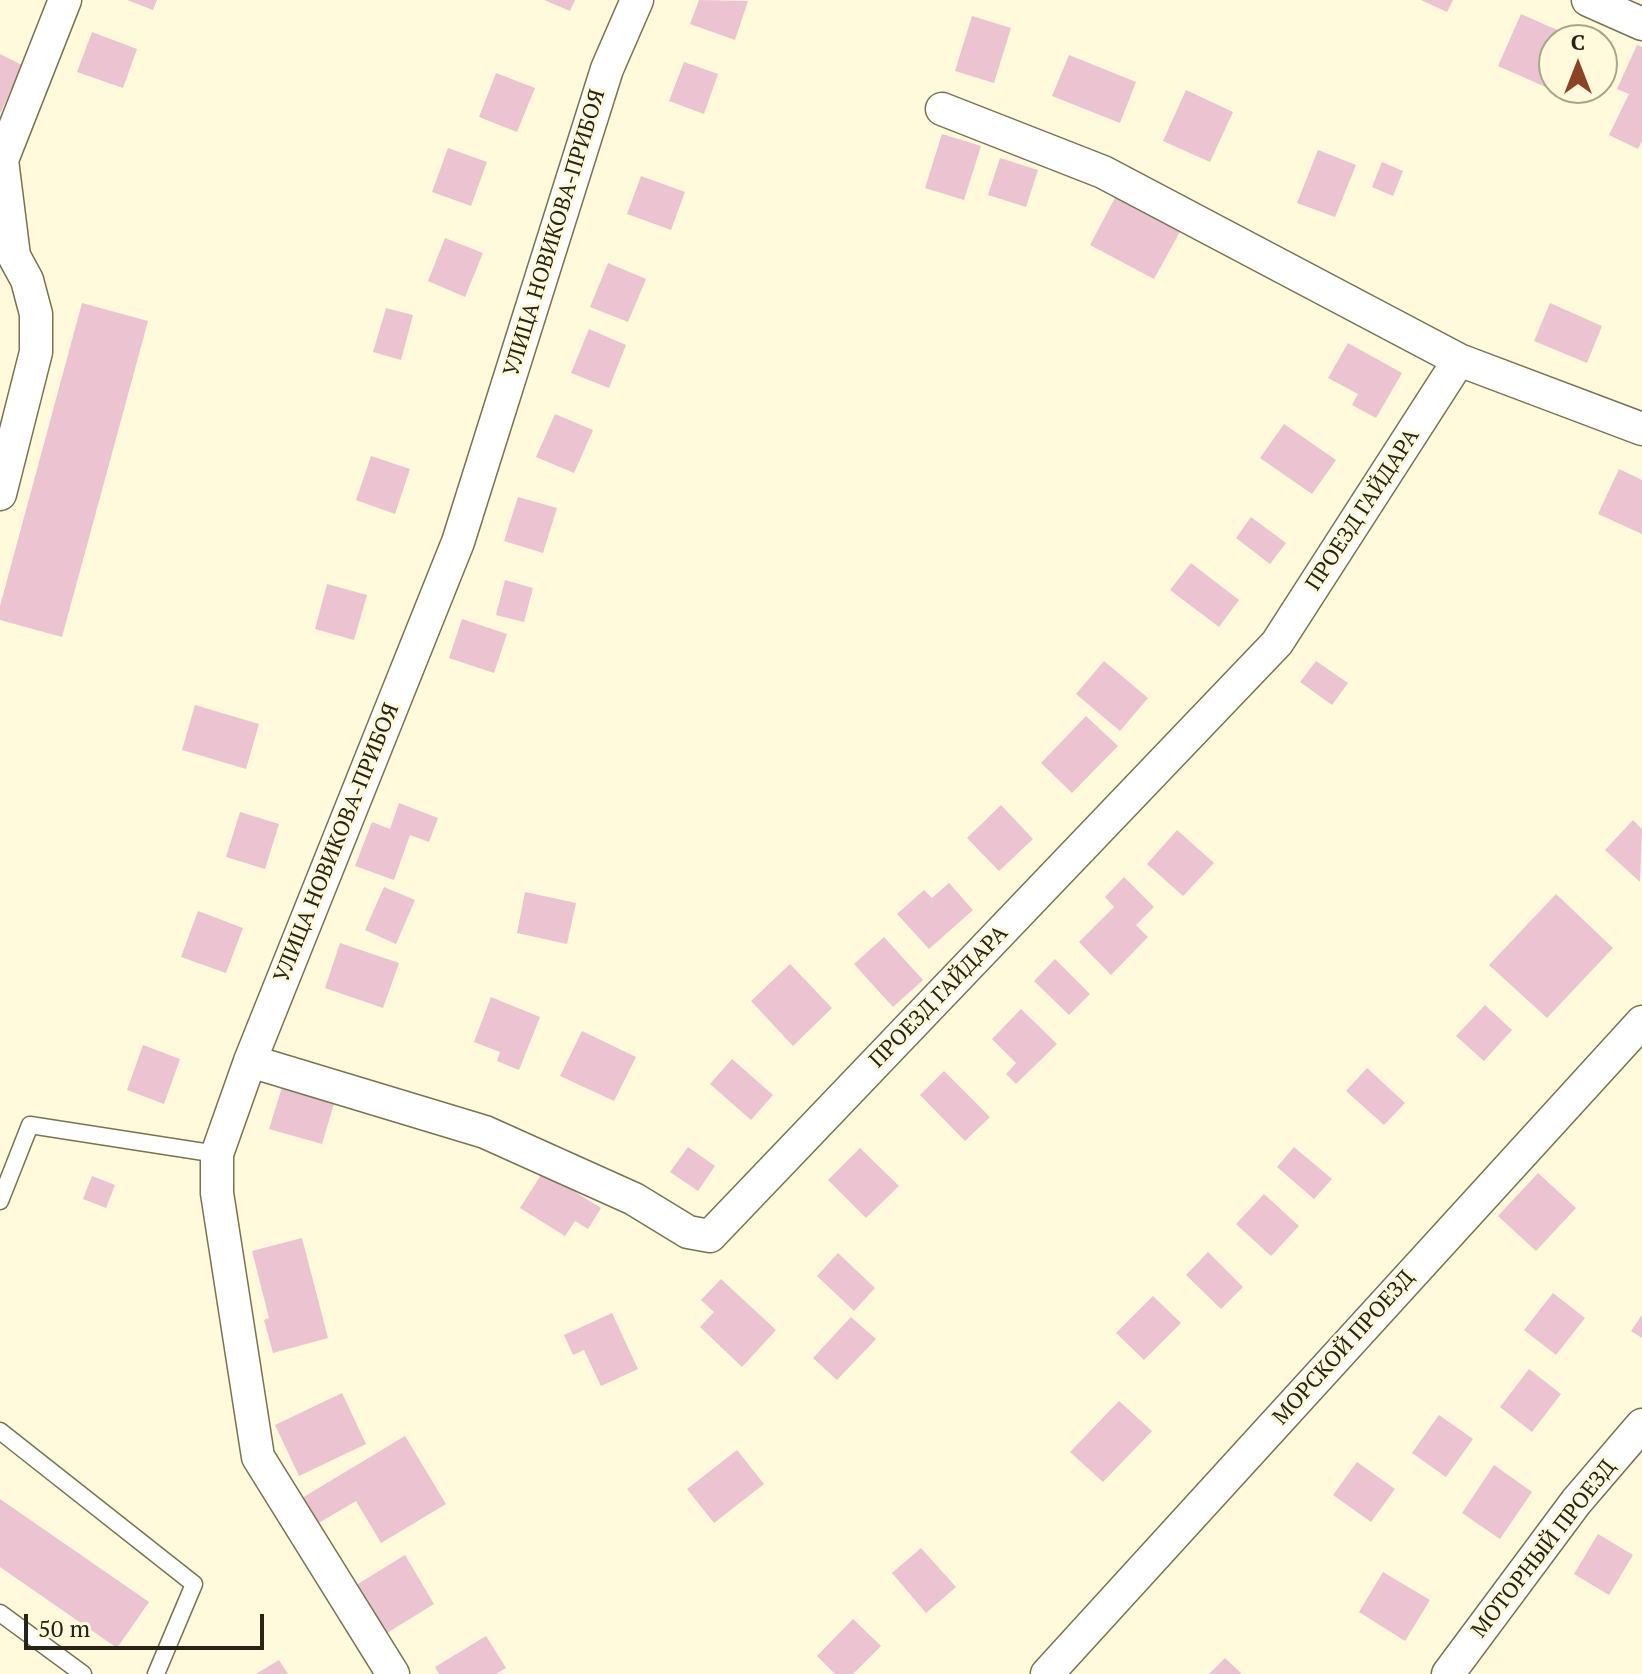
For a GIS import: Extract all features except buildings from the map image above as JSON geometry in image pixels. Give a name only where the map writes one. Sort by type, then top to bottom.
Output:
[{"type":"street","points":[[0,494],[36,352],[36,314],[27,280],[7,252],[2,160],[65,0]]},
{"type":"street","name":"УЛИЦА НОВИКОВА-ПРИБОЯ","points":[[393,1674],[258,1457],[217,1193],[217,1154],[250,1061],[458,542],[607,69],[637,0]]},
{"type":"street","points":[[1588,0],[1642,24]]},
{"type":"street","points":[[942,109],[1103,172],[1459,360],[1642,429]]},
{"type":"street","name":"ПРОЕЗД ГАЙДАРА","points":[[250,1061],[485,1132],[634,1199],[688,1232],[710,1236],[1277,643],[1459,360]]},
{"type":"street","name":"МОРСКОЙ ПРОЕЗД","points":[[1047,1674],[1642,1022]]},
{"type":"street","name":"МОТОРНЫЙ ПРОЕЗД","points":[[1448,1674],[1576,1502],[1642,1425]]},
{"type":"lane","points":[[0,1201],[30,1125],[217,1154]]},
{"type":"lane","points":[[0,1431],[194,1584],[156,1674]]},
{"type":"lane","points":[[0,1613],[83,1674]]}]
